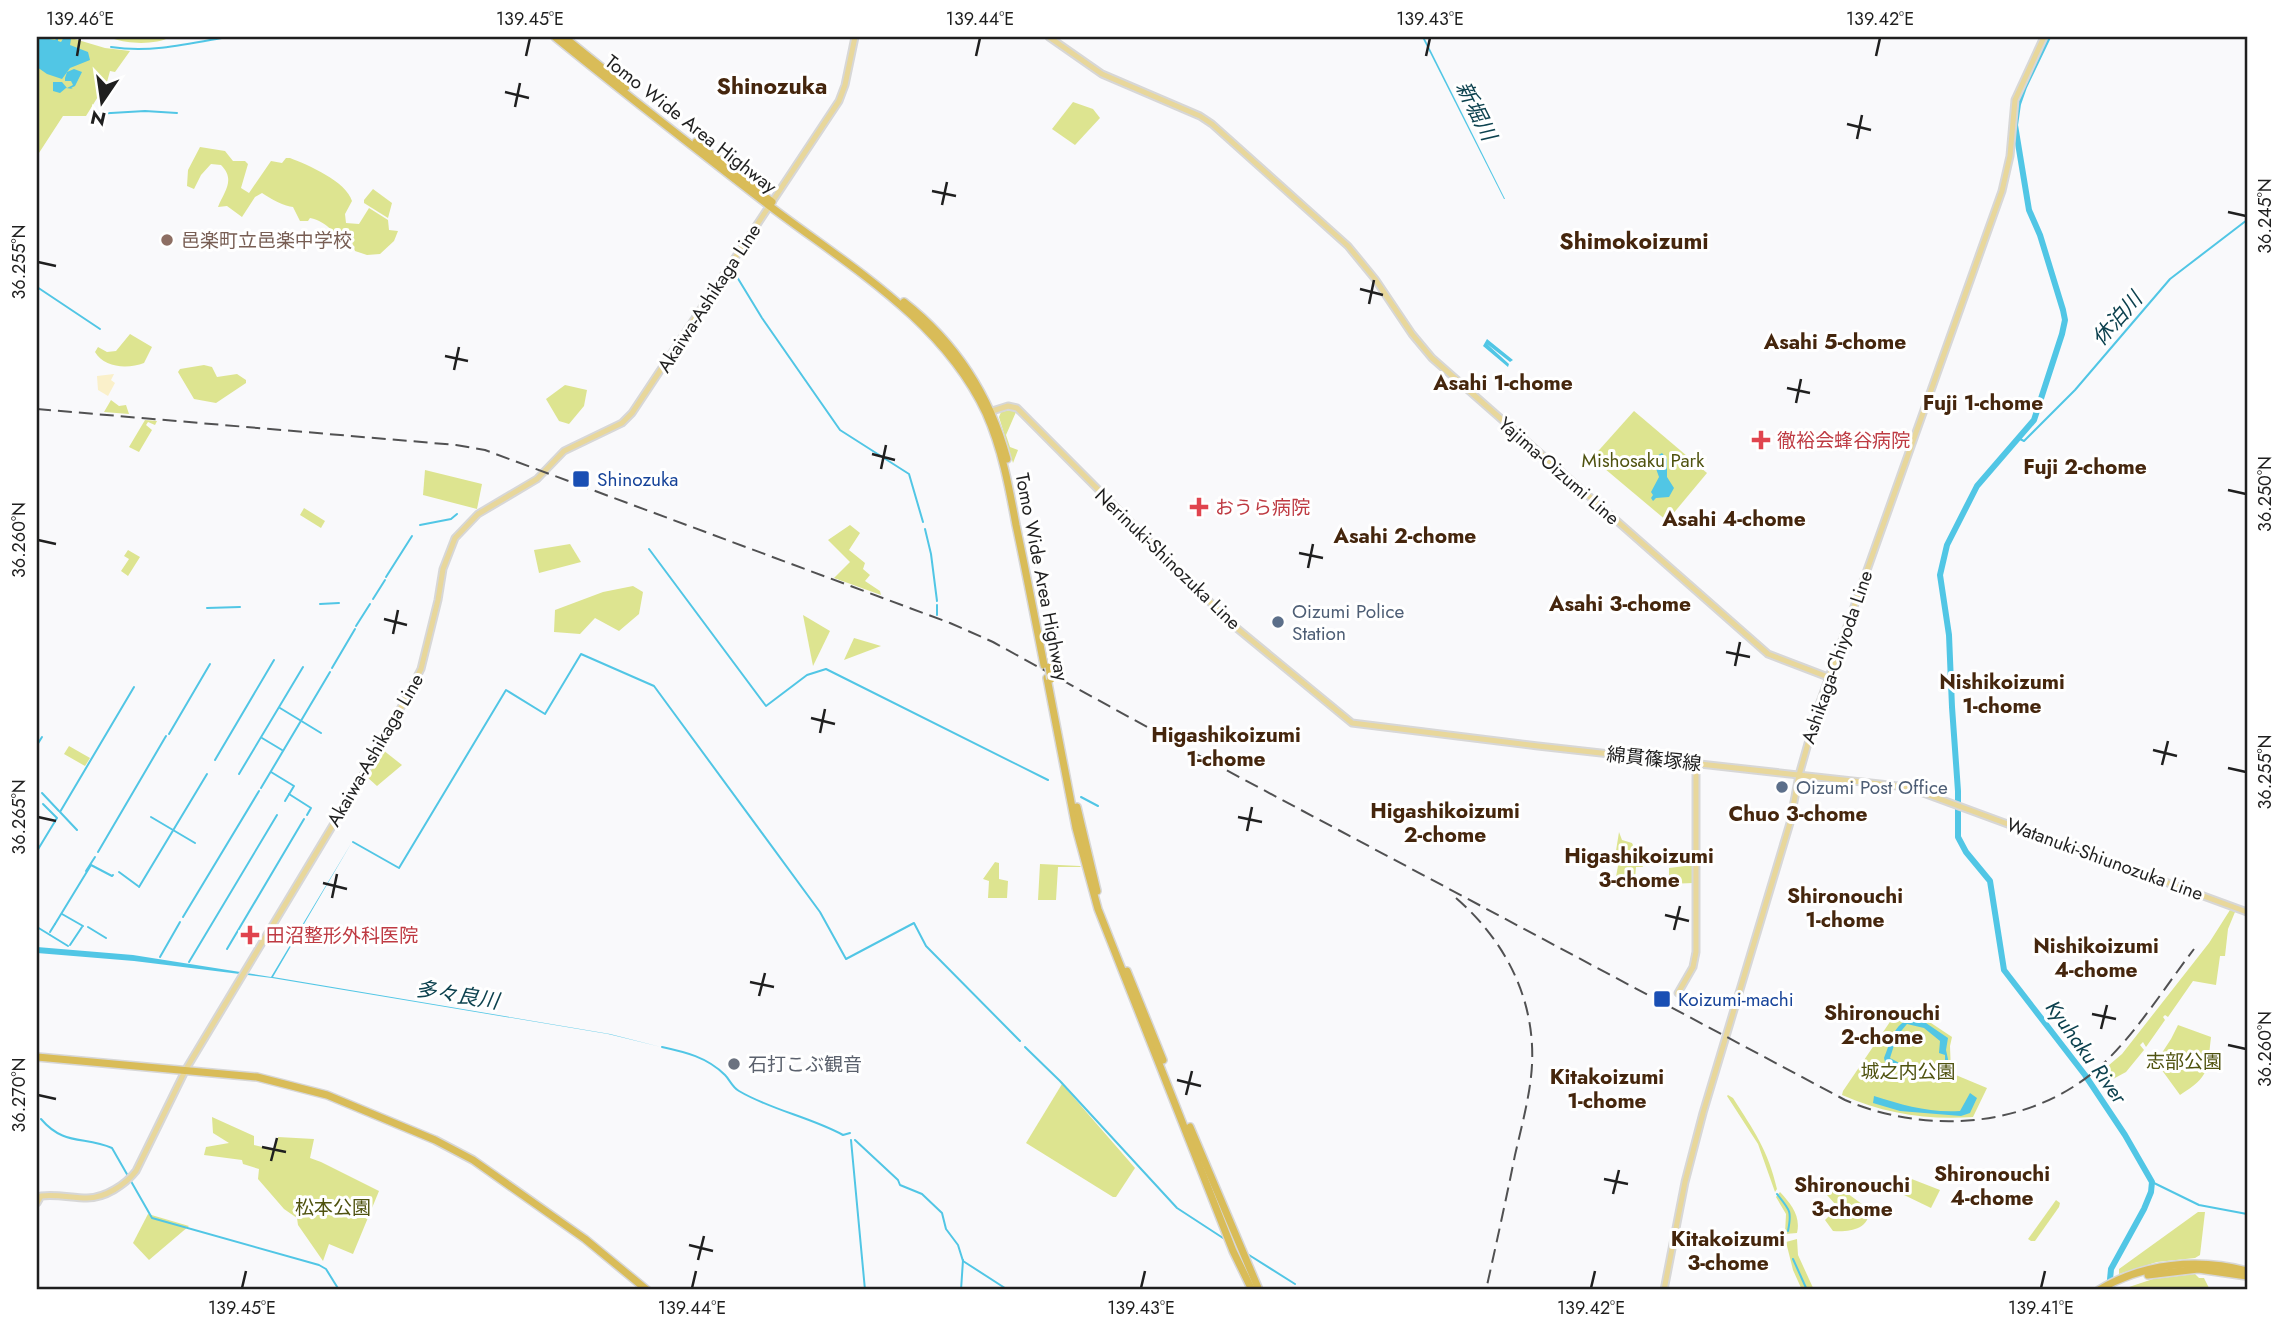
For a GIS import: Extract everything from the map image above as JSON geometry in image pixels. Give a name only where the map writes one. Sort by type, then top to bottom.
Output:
[{"type":"highway","name":"Tomo Wide Area Highway","points":[[555,37],[917,319],[960,367],[988,412],[1009,466],[1076,828],[1098,909],[1233,1251],[1252,1290]]},
{"type":"highway","name":"Tomo Wide Area Highway","points":[[564,37],[771,204]]},
{"type":"highway","name":"Tomo Wide Area Highway","points":[[1049,679],[1081,829],[1100,899],[1206,1167],[1259,1290]]},
{"type":"highway","points":[[37,1056],[257,1077],[303,1087],[352,1105],[444,1144],[473,1160],[585,1239],[647,1290]]},
{"type":"highway","points":[[2109,1287],[2145,1275],[2178,1270],[2247,1273]]},
{"type":"main road","name":"Akaiwa-Ashikaga Line","points":[[37,1203],[41,1196],[50,1195],[94,1197],[126,1182],[136,1171],[186,1069],[390,730],[423,667],[443,569],[455,538],[478,514],[537,479],[565,450],[626,420],[841,97],[855,37]]},
{"type":"main road","name":"Yajima-Oizumi Line","points":[[1049,37],[1102,74],[1200,116],[1212,124],[1348,246],[1432,358],[1768,654],[1828,677]]},
{"type":"main road","name":"Ashikaga-Chiyoda Line","points":[[1664,1290],[1685,1182],[1703,1113],[1790,823],[1799,775],[1828,677],[2000,197],[2010,156],[2015,100],[2044,37]]},
{"type":"main road","name":"Nerinuki-Shinozuka Line","points":[[988,412],[1008,406],[1019,410],[1233,625],[1352,723],[1696,764]]},
{"type":"main road","name":"綿貫篠塚線","points":[[1696,764],[1907,787],[1954,804]]},
{"type":"main road","points":[[1678,993],[1693,967],[1696,952],[1696,764]]},
{"type":"main road","name":"Watanuki-Shiunozuka Line","points":[[1954,804],[2247,912]]},
{"type":"green space","points":[[37,37],[68,37],[105,48],[130,51],[115,72],[110,71],[107,82],[86,116],[63,116],[37,156]]},
{"type":"green space","points":[[170,37],[134,43],[120,41],[114,39]]},
{"type":"green space","points":[[1073,102],[1093,109],[1100,118],[1075,145],[1052,129]]},
{"type":"green space","points":[[200,147],[225,151],[233,161],[245,161],[248,164],[241,188],[249,193],[271,161],[282,163],[286,158],[290,158],[316,169],[342,187],[352,201],[345,214],[346,223],[359,224],[369,208],[388,220],[389,230],[398,231],[394,241],[380,254],[367,255],[355,251],[352,242],[322,222],[310,218],[308,221],[300,221],[293,207],[262,193],[255,197],[242,217],[227,206],[218,207],[228,181],[221,165],[211,164],[194,189],[187,186],[188,170]]},
{"type":"green space","points":[[373,189],[392,203],[388,218],[364,203]]},
{"type":"green space","points":[[130,334],[152,347],[144,363],[117,366],[104,361],[95,352],[98,347],[107,352],[116,351]]},
{"type":"green space","points":[[204,365],[212,367],[217,377],[237,374],[246,380],[246,383],[216,403],[194,399],[178,372],[180,369]]},
{"type":"green space","points":[[565,385],[587,390],[584,406],[569,424],[559,421],[546,399]]},
{"type":"green space","points":[[111,400],[119,406],[126,405],[129,414],[104,412]]},
{"type":"green space","name":"Mishosaku Park","points":[[1634,411],[1707,473],[1667,521],[1592,458]]},
{"type":"green space","points":[[1001,412],[1016,412],[1006,435],[1010,447],[1018,450],[1013,463],[999,417]]},
{"type":"green space","points":[[145,420],[157,421],[155,425],[148,422],[146,425],[152,430],[139,452],[129,447]]},
{"type":"green space","points":[[425,470],[482,484],[477,509],[423,495]]},
{"type":"green space","points":[[304,508],[325,521],[321,528],[300,515]]},
{"type":"green space","points":[[850,525],[860,533],[849,550],[865,563],[863,569],[870,575],[865,581],[880,591],[881,595],[834,578],[850,562],[828,540]]},
{"type":"green space","points":[[570,544],[581,562],[539,573],[534,550]]},
{"type":"green space","points":[[128,550],[140,557],[128,576],[121,571],[129,559],[124,556]]},
{"type":"green space","points":[[633,586],[643,592],[639,614],[619,631],[595,618],[580,634],[554,632],[555,610],[603,592]]},
{"type":"green space","points":[[803,615],[830,631],[813,666]]},
{"type":"green space","points":[[854,638],[881,646],[844,660]]},
{"type":"green space","points":[[69,746],[90,758],[85,766],[64,754]]},
{"type":"green space","points":[[383,750],[402,765],[377,786],[367,777]]},
{"type":"green space","points":[[1619,832],[1622,840],[1632,843],[1643,867],[1636,867],[1635,880],[1616,877],[1619,860],[1615,857]]},
{"type":"green space","points":[[995,862],[999,863],[999,879],[1008,881],[1007,898],[988,898],[989,881],[983,879]]},
{"type":"green space","points":[[1040,864],[1081,867],[1058,867],[1056,900],[1038,900]]},
{"type":"green space","points":[[1693,865],[1693,883],[1669,884],[1669,868]]},
{"type":"green space","points":[[2230,910],[2235,912],[2228,929],[2225,956],[2220,956],[2216,985],[2193,981],[2168,1017],[2163,1017],[2165,1020],[2146,1047],[2143,1042],[2140,1045],[2144,1050],[2126,1072],[2102,1085],[2095,1077],[2122,1054],[2209,943]]},
{"type":"green space","name":"城之内公園","points":[[1898,1010],[1925,1019],[1952,1037],[1951,1073],[1987,1088],[1973,1117],[1939,1118],[1906,1114],[1874,1107],[1842,1095]]},
{"type":"green space","name":"志部公園","points":[[2178,1025],[2211,1037],[2205,1072],[2197,1083],[2180,1095],[2156,1062]]},
{"type":"green space","points":[[1062,1084],[1135,1168],[1116,1197],[1026,1143]]},
{"type":"green space","points":[[1728,1095],[1733,1098],[1765,1152],[1777,1189],[1775,1192],[1758,1144]]},
{"type":"green space","name":"松本公園","points":[[212,1117],[254,1136],[254,1145],[275,1150],[278,1137],[314,1139],[310,1158],[379,1191],[353,1254],[329,1244],[323,1261],[298,1225],[297,1218],[284,1209],[258,1179],[259,1169],[243,1164],[242,1160],[204,1155],[206,1147],[229,1143],[213,1133]]},
{"type":"green space","points":[[1909,1178],[1940,1190],[1931,1208],[1902,1194]]},
{"type":"green space","points":[[1836,1185],[1870,1210],[1869,1217],[1862,1226],[1846,1231],[1833,1231],[1825,1220],[1830,1215],[1828,1212],[1836,1205],[1827,1195]]},
{"type":"green space","points":[[1780,1192],[1796,1216],[1797,1233],[1785,1234],[1786,1214],[1776,1197]]},
{"type":"green space","points":[[2056,1200],[2060,1203],[2059,1207],[2035,1241],[2031,1241],[2028,1239]]},
{"type":"green space","points":[[2198,1212],[2205,1212],[2200,1255],[2195,1258],[2157,1262],[2119,1274],[2119,1269]]},
{"type":"green space","points":[[148,1214],[189,1226],[149,1260],[133,1243]]},
{"type":"green space","points":[[1797,1239],[1798,1255],[1814,1290],[1802,1290],[1793,1270],[1786,1242]]},
{"type":"green space","points":[[2195,1274],[2204,1278],[2210,1290],[2120,1290],[2153,1279]]},
{"type":"sand","points":[[114,374],[111,380],[115,383],[108,396],[98,390],[97,376]]},
{"type":"water","points":[[37,37],[55,40],[58,37],[61,42],[64,37],[71,39],[70,45],[88,52],[90,60],[70,68],[62,79],[47,74],[37,67]]},
{"type":"water","points":[[1424,37],[1505,199],[1504,199]]},
{"type":"water","points":[[74,69],[82,72],[75,86],[71,88],[73,89],[66,88],[60,93],[53,91],[53,82],[62,82],[67,88],[73,85],[71,81],[65,81],[65,78],[67,72]]},
{"type":"water","points":[[1487,339],[1513,360],[1510,362],[1487,344],[1509,364],[1508,367],[1483,346]]},
{"type":"water","points":[[1662,453],[1667,459],[1667,477],[1674,488],[1669,497],[1656,498],[1653,501],[1651,492],[1659,477],[1654,463],[1655,457]]},
{"type":"water","points":[[352,842],[273,977],[610,1034],[661,1047],[608,1034],[272,978],[134,961],[37,953],[37,947],[133,955],[271,977]]},
{"type":"water","points":[[1911,1019],[1926,1023],[1948,1038],[1946,1050],[1949,1064],[1935,1080],[1928,1080],[1885,1062],[1893,1034],[1905,1021]],"holes":[[[1907,1024],[1924,1028],[1940,1041],[1939,1053],[1945,1055],[1944,1066],[1932,1073],[1915,1070],[1890,1058],[1897,1036]]]},
{"type":"water","points":[[1970,1093],[1977,1098],[1970,1113],[1961,1116],[1900,1111],[1873,1103],[1874,1096],[1927,1110],[1960,1111]]},
{"type":"waterway","points":[[111,47],[155,48],[227,37]]},
{"type":"waterway","name":"Kyuhaku River","points":[[2048,37],[2024,87],[2015,125],[2029,210],[2040,235],[2065,320],[2034,420],[1977,486],[1947,545],[1940,575],[1949,635],[1958,837],[1966,852],[1990,881],[2004,970],[2085,1075],[2152,1182],[2144,1209],[2111,1269],[2109,1290]]},
{"type":"waterway","points":[[94,114],[145,111],[177,113]]},
{"type":"waterway","name":"休泊川","points":[[2018,438],[2024,441],[2075,390],[2170,279],[2247,220]]},
{"type":"waterway","points":[[734,272],[762,318],[840,430],[909,474],[923,522]]},
{"type":"waterway","points":[[37,287],[100,329]]},
{"type":"waterway","points":[[420,525],[451,519],[457,514]]},
{"type":"waterway","points":[[925,529],[937,601]]},
{"type":"waterway","points":[[386,577],[412,536]]},
{"type":"waterway","points":[[649,549],[766,706],[807,675],[826,669],[1048,780]]},
{"type":"waterway","points":[[373,599],[385,580]]},
{"type":"waterway","points":[[320,604],[339,603]]},
{"type":"waterway","points":[[356,626],[370,604]]},
{"type":"waterway","points":[[937,605],[937,615]]},
{"type":"waterway","points":[[207,608],[240,607]]},
{"type":"waterway","points":[[332,668],[355,629]]},
{"type":"waterway","points":[[353,842],[399,868],[506,690],[545,714],[581,654],[654,686],[820,912],[846,959],[914,923],[926,946],[1020,1041]]},
{"type":"waterway","points":[[215,760],[274,660]]},
{"type":"waterway","points":[[169,734],[210,664]]},
{"type":"waterway","points":[[239,774],[303,667]]},
{"type":"waterway","points":[[261,788],[330,672]]},
{"type":"waterway","points":[[77,830],[60,812],[134,687]]},
{"type":"waterway","points":[[280,708],[321,733]]},
{"type":"waterway","points":[[98,852],[166,736]]},
{"type":"waterway","points":[[37,745],[42,737]]},
{"type":"waterway","points":[[262,738],[282,750]]},
{"type":"waterway","points":[[271,772],[294,786],[285,801]]},
{"type":"waterway","points":[[139,887],[207,774]]},
{"type":"waterway","points":[[183,917],[259,791]]},
{"type":"waterway","points":[[42,793],[59,811]]},
{"type":"waterway","points":[[289,794],[311,808],[307,815]]},
{"type":"waterway","points":[[1081,797],[1098,806]]},
{"type":"waterway","points":[[37,851],[57,818],[43,804]]},
{"type":"waterway","points":[[189,962],[277,815]]},
{"type":"waterway","points":[[151,817],[195,843]]},
{"type":"waterway","points":[[227,949],[304,819]]},
{"type":"waterway","points":[[86,871],[95,857]]},
{"type":"waterway","points":[[55,924],[91,865],[113,875]]},
{"type":"waterway","points":[[119,872],[138,886]]},
{"type":"waterway","points":[[62,914],[83,926]]},
{"type":"waterway","points":[[160,957],[180,922]]},
{"type":"waterway","points":[[50,932],[55,924]]},
{"type":"waterway","points":[[37,927],[68,946]]},
{"type":"waterway","points":[[70,945],[82,927]]},
{"type":"waterway","points":[[88,927],[106,938]]},
{"type":"waterway","name":"多々良川","points":[[662,1047],[687,1053],[711,1064],[737,1089],[751,1098],[843,1135],[850,1133]]},
{"type":"waterway","points":[[1025,1047],[1060,1081],[1177,1208],[1223,1238]]},
{"type":"waterway","points":[[41,1119],[66,1137],[112,1148],[152,1218],[319,1265],[326,1269],[339,1290]]},
{"type":"waterway","name":"多々良川","points":[[851,1140],[865,1290]]},
{"type":"waterway","points":[[855,1140],[898,1180],[900,1185],[922,1194],[942,1213],[946,1229],[958,1245],[963,1261],[1008,1290]]},
{"type":"waterway","points":[[2152,1182],[2199,1205],[2247,1214]]},
{"type":"waterway","points":[[1777,1194],[1789,1211],[1788,1231]]},
{"type":"waterway","points":[[1249,1255],[1295,1284]]},
{"type":"waterway","points":[[1793,1259],[1807,1290]]},
{"type":"waterway","points":[[961,1290],[963,1260]]},
{"type":"railway","points":[[37,409],[456,445],[485,450],[950,623],[993,642],[1196,754],[1845,1100],[1877,1111],[1911,1119],[1981,1119],[2015,1113],[2047,1101],[2077,1084],[2105,1062],[2140,1022],[2194,949]]},
{"type":"railway","points":[[1456,898],[1491,935],[1516,978],[1530,1025],[1532,1051],[1526,1106],[1486,1290]]},
{"type":"place","name":"邑楽町立邑楽中学校","points":[[167,240]]},
{"type":"place","name":"徹裕会蜂谷病院","points":[[1761,440]]},
{"type":"place","name":"Shinozuka","points":[[581,479]]},
{"type":"place","name":"おうら病院","points":[[1199,507]]},
{"type":"place","name":"Oizumi Police Station","points":[[1278,622]]},
{"type":"place","name":"Oizumi Post Office","points":[[1782,787]]},
{"type":"place","name":"田沼整形外科医院","points":[[250,935]]},
{"type":"place","name":"Koizumi-machi","points":[[1662,999]]},
{"type":"place","name":"石打こぶ観音","points":[[734,1064]]},
{"type":"district","name":"Shinozuka","points":[[772,86]]},
{"type":"district","name":"Shimokoizumi","points":[[1634,241]]},
{"type":"district","name":"Asahi 5-chome","points":[[1835,342]]},
{"type":"district","name":"Asahi 1-chome","points":[[1503,383]]},
{"type":"district","name":"Fuji 1-chome","points":[[1983,403]]},
{"type":"district","name":"Fuji 2-chome","points":[[2085,467]]},
{"type":"district","name":"Asahi 4-chome","points":[[1734,519]]},
{"type":"district","name":"Asahi 2-chome","points":[[1405,536]]},
{"type":"district","name":"Asahi 3-chome","points":[[1620,604]]},
{"type":"district","name":"Nishikoizumi 1-chome","points":[[2002,694]]},
{"type":"district","name":"Higashikoizumi 1-chome","points":[[1226,747]]},
{"type":"district","name":"Chuo 3-chome","points":[[1798,814]]},
{"type":"district","name":"Higashikoizumi 2-chome","points":[[1445,823]]},
{"type":"district","name":"Higashikoizumi 3-chome","points":[[1639,868]]},
{"type":"district","name":"Shironouchi 1-chome","points":[[1845,908]]},
{"type":"district","name":"Nishikoizumi 4-chome","points":[[2096,958]]},
{"type":"district","name":"Shironouchi 2-chome","points":[[1882,1025]]},
{"type":"district","name":"Kitakoizumi 1-chome","points":[[1607,1089]]},
{"type":"district","name":"Shironouchi 4-chome","points":[[1992,1186]]},
{"type":"district","name":"Shironouchi 3-chome","points":[[1852,1197]]},
{"type":"district","name":"Kitakoizumi 3-chome","points":[[1728,1251]]},
{"type":"water label","name":"新堀川","points":[[1476,111]]}]
